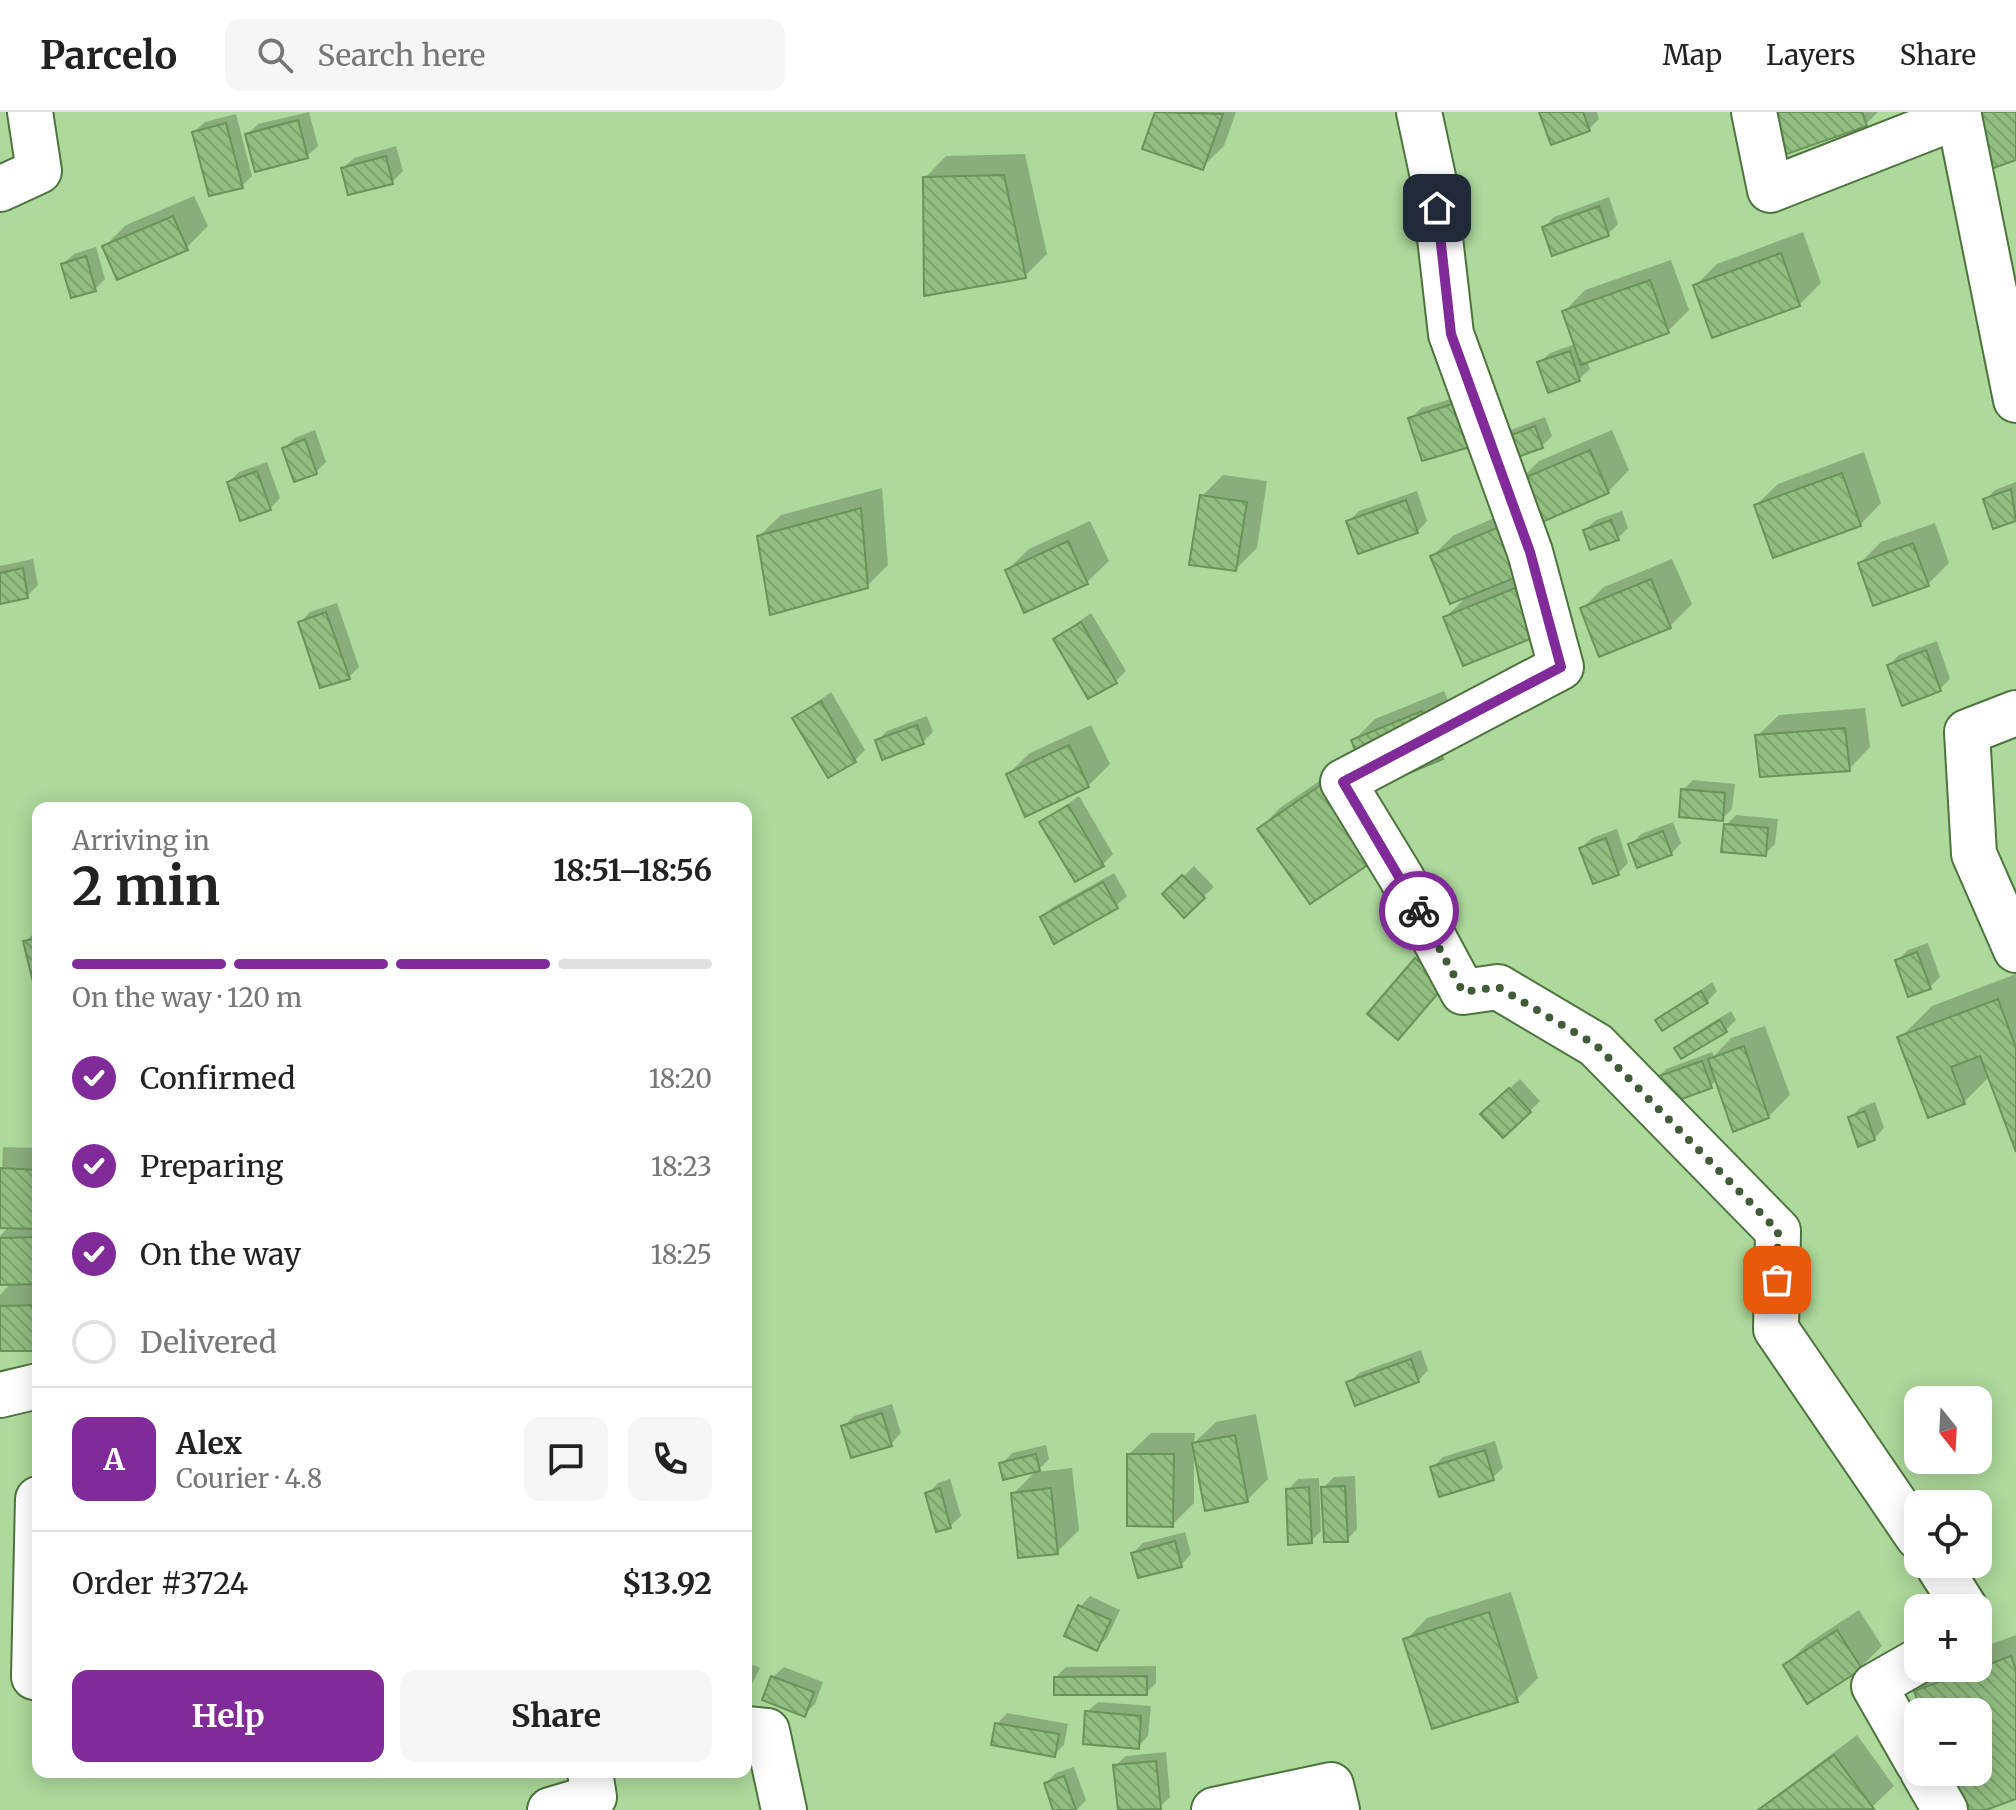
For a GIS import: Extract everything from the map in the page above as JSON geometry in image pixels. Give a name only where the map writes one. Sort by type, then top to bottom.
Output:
[{"type":"street","points":[[0,189],[39,171],[30,112]]},
{"type":"street","points":[[1419,112],[1433,177],[1451,334],[1530,552],[1561,667],[1343,782],[1401,877],[1463,992],[1498,987],[1596,1045],[1778,1231],[1776,1329],[1904,1516]]},
{"type":"street","points":[[1754,112],[1770,190],[1958,114],[2016,400]]},
{"type":"street","points":[[2016,713],[1967,732],[1974,854],[2016,950]]},
{"type":"street","points":[[0,1395],[32,1387]]},
{"type":"street","points":[[1904,1669],[1874,1686],[1904,1738]]},
{"type":"street","points":[[752,1730],[767,1731],[784,1810]]},
{"type":"street","points":[[1214,1810],[1331,1785],[1337,1810]]},
{"type":"street","points":[[1931,1786],[1945,1810]]},
{"type":"street","points":[[550,1810],[593,1793]]},
{"type":"building","points":[[1155,112],[1223,114],[1203,170],[1142,149]]},
{"type":"building","points":[[1539,112],[1583,112],[1590,131],[1551,145]]},
{"type":"building","points":[[1762,112],[1862,112],[1867,126],[1778,157]]},
{"type":"building","points":[[1982,112],[2016,112],[2016,160],[1963,179],[1944,126]]},
{"type":"building","points":[[298,120],[308,158],[255,172],[245,134]]},
{"type":"building","points":[[226,123],[243,188],[209,196],[192,132]]},
{"type":"building","points":[[386,156],[393,184],[348,195],[341,168]]},
{"type":"building","points":[[1004,175],[1026,278],[924,296],[923,177]]},
{"type":"building","points":[[1599,206],[1609,236],[1552,256],[1542,227]]},
{"type":"building","points":[[173,216],[188,250],[117,280],[102,246]]},
{"type":"building","points":[[1781,253],[1800,306],[1712,338],[1693,285]]},
{"type":"building","points":[[86,256],[96,291],[71,298],[61,264]]},
{"type":"building","points":[[1650,280],[1669,333],[1581,365],[1562,311]]},
{"type":"building","points":[[1570,351],[1580,381],[1548,393],[1537,362]]},
{"type":"building","points":[[1456,403],[1470,447],[1422,461],[1408,418]]},
{"type":"building","points":[[1535,426],[1543,448],[1506,461],[1499,440]]},
{"type":"building","points":[[305,439],[317,474],[294,482],[282,448]]},
{"type":"building","points":[[1590,450],[1609,493],[1533,526],[1515,482]]},
{"type":"building","points":[[257,471],[271,510],[240,521],[227,482]]},
{"type":"building","points":[[1842,473],[1861,526],[1773,558],[1754,505]]},
{"type":"building","points":[[2011,489],[2016,521],[1993,529],[1983,499]]},
{"type":"building","points":[[1200,495],[1247,502],[1236,571],[1189,565]]},
{"type":"building","points":[[1406,500],[1418,533],[1358,554],[1346,521]]},
{"type":"building","points":[[861,508],[868,588],[770,615],[757,536]]},
{"type":"building","points":[[1611,520],[1619,540],[1590,550],[1583,530]]},
{"type":"building","points":[[1501,526],[1522,575],[1450,604],[1430,556]]},
{"type":"building","points":[[1068,541],[1088,584],[1024,613],[1005,570]]},
{"type":"building","points":[[1913,543],[1929,586],[1873,606],[1858,563]]},
{"type":"building","points":[[23,568],[28,598],[0,604],[0,573]]},
{"type":"building","points":[[1651,579],[1671,628],[1599,657],[1580,608]]},
{"type":"building","points":[[1515,588],[1535,637],[1463,666],[1443,617]]},
{"type":"building","points":[[326,612],[350,679],[320,688],[298,622]]},
{"type":"building","points":[[1081,622],[1117,683],[1088,699],[1053,639]]},
{"type":"building","points":[[1926,650],[1941,691],[1902,706],[1887,665]]},
{"type":"building","points":[[821,701],[856,762],[828,778],[792,718]]},
{"type":"building","points":[[1422,711],[1443,759],[1371,789],[1351,740]]},
{"type":"building","points":[[917,725],[924,744],[882,760],[875,740]]},
{"type":"building","points":[[1845,728],[1850,771],[1760,777],[1755,735]]},
{"type":"building","points":[[1069,745],[1089,787],[1025,817],[1006,774]]},
{"type":"building","points":[[1322,784],[1378,858],[1310,904],[1257,829]]},
{"type":"building","points":[[1681,789],[1725,793],[1723,821],[1679,817]]},
{"type":"building","points":[[1068,805],[1104,866],[1075,882],[1039,822]]},
{"type":"building","points":[[1724,824],[1768,828],[1766,856],[1721,852]]},
{"type":"building","points":[[1663,831],[1672,855],[1637,868],[1628,844]]},
{"type":"building","points":[[1606,838],[1619,875],[1593,884],[1579,848]]},
{"type":"building","points":[[1182,875],[1205,898],[1184,918],[1162,894]]},
{"type":"building","points":[[1103,882],[1118,908],[1054,944],[1040,917]]},
{"type":"building","points":[[32,939],[32,978],[23,941]]},
{"type":"building","points":[[1917,952],[1931,989],[1908,997],[1895,960]]},
{"type":"building","points":[[1415,958],[1446,984],[1398,1040],[1367,1014]]},
{"type":"building","points":[[1701,991],[1708,1003],[1662,1031],[1655,1020]]},
{"type":"building","points":[[1998,999],[2016,1048],[2016,1152],[1980,1056],[1951,1067],[1965,1104],[1928,1118],[1897,1037]]},
{"type":"building","points":[[1720,1020],[1727,1032],[1681,1059],[1674,1048]]},
{"type":"building","points":[[1744,1046],[1769,1118],[1733,1132],[1708,1059]]},
{"type":"building","points":[[1702,1061],[1712,1088],[1663,1106],[1653,1078]]},
{"type":"building","points":[[1509,1088],[1531,1112],[1503,1138],[1480,1114]]},
{"type":"building","points":[[1865,1111],[1875,1140],[1858,1147],[1848,1117]]},
{"type":"building","points":[[0,1168],[32,1170],[32,1229],[0,1228]]},
{"type":"building","points":[[32,1237],[32,1284],[0,1285],[0,1238]]},
{"type":"building","points":[[32,1305],[32,1351],[0,1351],[0,1306]]},
{"type":"building","points":[[1411,1359],[1419,1382],[1355,1406],[1346,1382]]},
{"type":"building","points":[[882,1413],[892,1446],[851,1458],[841,1426]]},
{"type":"building","points":[[1235,1435],[1248,1502],[1205,1511],[1192,1443]]},
{"type":"building","points":[[1485,1450],[1494,1480],[1439,1497],[1430,1467]]},
{"type":"building","points":[[1036,1454],[1040,1471],[1003,1480],[999,1463]]},
{"type":"building","points":[[1127,1454],[1174,1454],[1173,1527],[1127,1526]]},
{"type":"building","points":[[1345,1486],[1348,1542],[1324,1542],[1321,1487]]},
{"type":"building","points":[[1309,1487],[1312,1543],[1288,1545],[1286,1489]]},
{"type":"building","points":[[940,1488],[951,1528],[936,1532],[925,1493]]},
{"type":"building","points":[[1051,1488],[1058,1554],[1018,1558],[1011,1493]]},
{"type":"building","points":[[1175,1541],[1182,1567],[1138,1578],[1131,1553]]},
{"type":"building","points":[[1078,1605],[1111,1620],[1097,1651],[1064,1636]]},
{"type":"building","points":[[1489,1612],[1518,1702],[1432,1729],[1403,1639]]},
{"type":"building","points":[[1837,1630],[1862,1669],[1807,1704],[1783,1665]]},
{"type":"building","points":[[2011,1656],[2016,1670],[2016,1799],[1986,1810],[1957,1810],[1948,1786],[1992,1786],[1992,1698],[1917,1698],[1914,1691],[1939,1682],[1992,1682],[1992,1663]]},
{"type":"building","points":[[771,1676],[814,1692],[805,1717],[762,1700]]},
{"type":"building","points":[[1147,1676],[1147,1695],[1054,1695],[1054,1677]]},
{"type":"building","points":[[1085,1711],[1141,1716],[1139,1749],[1083,1744]]},
{"type":"building","points":[[995,1723],[1059,1734],[1055,1757],[991,1745]]},
{"type":"building","points":[[1834,1755],[1874,1809],[1758,1810]]},
{"type":"building","points":[[1156,1761],[1161,1809],[1118,1810],[1113,1765]]},
{"type":"building","points":[[1064,1776],[1076,1810],[1053,1810],[1044,1783]]},
{"type":"way so far","points":[[1419,911],[1463,992],[1498,987],[1596,1045],[1778,1231],[1777,1280]]},
{"type":"route","points":[[1419,911],[1343,782],[1561,667],[1530,552],[1451,334],[1437,208]]}]
